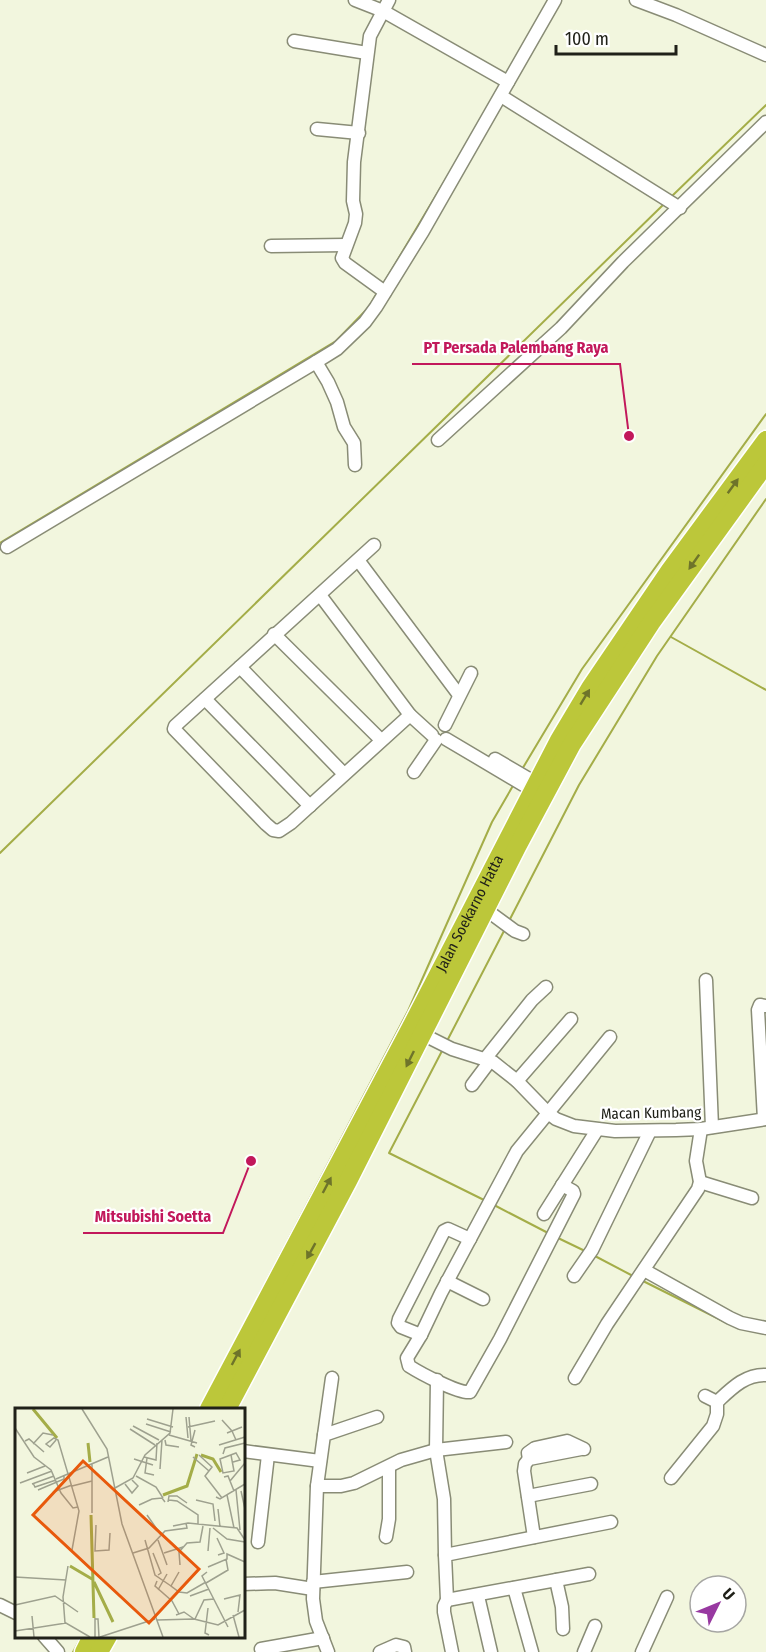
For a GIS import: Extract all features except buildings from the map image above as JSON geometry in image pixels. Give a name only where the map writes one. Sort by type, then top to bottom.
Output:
[{"type":"highway","name":"Jalan Soekarno Hatta","points":[[228,1408],[343,1191],[422,1034],[498,919],[572,744],[610,673],[670,570],[766,440]]},
{"type":"highway","name":"Jalan Soekarno Hatta","points":[[210,1408],[410,1029],[530,784],[559,740],[766,464]]},
{"type":"highway","points":[[84,1652],[92,1637]]},
{"type":"highway","points":[[99,1652],[107,1637]]},
{"type":"street","points":[[355,0],[383,11],[507,82]]},
{"type":"street","points":[[383,291],[342,258],[355,223],[353,186],[370,36],[389,0]]},
{"type":"street","points":[[7,547],[337,349],[365,322],[423,231],[555,0]]},
{"type":"street","points":[[636,0],[766,55]]},
{"type":"street","points":[[294,41],[368,53]]},
{"type":"street","points":[[501,96],[678,206]]},
{"type":"street","points":[[438,440],[561,328],[678,206],[766,122]]},
{"type":"street","points":[[317,129],[359,133]]},
{"type":"street","points":[[271,246],[346,245]]},
{"type":"street","points":[[316,362],[328,382],[344,427],[354,443],[355,465]]},
{"type":"street","points":[[374,545],[274,634],[174,729],[266,824],[273,830],[279,831],[285,829],[410,715]]},
{"type":"street","points":[[358,560],[459,695]]},
{"type":"street","points":[[320,595],[410,715],[530,784]]},
{"type":"street","points":[[274,634],[381,740]]},
{"type":"street","points":[[240,667],[345,774]]},
{"type":"street","points":[[414,772],[442,735],[471,673]]},
{"type":"street","points":[[205,699],[310,806]]},
{"type":"street","points":[[498,919],[523,934]]},
{"type":"street","points":[[575,1378],[691,1200],[700,1182],[696,1161],[706,1128],[706,980]]},
{"type":"street","points":[[472,1085],[487,1060],[532,1000],[546,987]]},
{"type":"street","points":[[765,1119],[758,1009],[760,1005],[766,1006]]},
{"type":"street","points":[[517,1081],[571,1019]]},
{"type":"street","name":"Macan Kumbang","points":[[422,1034],[439,1043],[501,1066],[548,1113],[563,1122],[597,1130],[650,1131],[706,1128],[765,1119]]},
{"type":"street","points":[[562,1185],[571,1189],[574,1194],[500,1339],[470,1392],[465,1393],[414,1369],[407,1362],[407,1358],[517,1150],[609,1037]]},
{"type":"street","points":[[544,1214],[597,1130]]},
{"type":"street","points":[[574,1276],[576,1270],[591,1253],[650,1131]]},
{"type":"street","points":[[700,1182],[752,1198]]},
{"type":"street","points":[[421,1335],[400,1327],[398,1323],[424,1269],[446,1230],[470,1239]]},
{"type":"street","points":[[641,1274],[741,1323],[766,1328]]},
{"type":"street","points":[[447,1281],[483,1299]]},
{"type":"street","points":[[671,1478],[713,1426],[717,1414],[717,1402],[737,1384],[758,1374],[766,1375]]},
{"type":"street","points":[[328,1652],[316,1621],[313,1586],[317,1486],[332,1378]]},
{"type":"street","points":[[437,1380],[436,1450],[444,1499],[447,1600],[444,1612],[452,1652]]},
{"type":"street","points":[[705,1396],[717,1402]]},
{"type":"street","points":[[324,1435],[377,1417]]},
{"type":"street","points":[[534,1537],[524,1471],[529,1459],[528,1453],[535,1448],[567,1441],[584,1449]]},
{"type":"street","points":[[317,1486],[354,1484],[401,1460],[436,1450],[506,1442]]},
{"type":"street","points":[[244,1451],[320,1461]]},
{"type":"street","points":[[258,1542],[268,1455]]},
{"type":"street","points":[[386,1538],[389,1467]]},
{"type":"street","points":[[528,1496],[591,1484]]},
{"type":"street","points":[[445,1555],[611,1522]]},
{"type":"street","points":[[244,1584],[275,1583],[313,1586],[407,1572]]},
{"type":"street","points":[[447,1600],[589,1574]]},
{"type":"street","points":[[556,1580],[562,1608],[563,1629]]},
{"type":"street","points":[[514,1588],[532,1652]]},
{"type":"street","points":[[478,1596],[491,1652]]},
{"type":"street","points":[[642,1652],[667,1597]]},
{"type":"street","points":[[0,1605],[15,1612]]},
{"type":"street","points":[[584,1652],[595,1626]]},
{"type":"street","points":[[261,1648],[323,1638]]},
{"type":"street","points":[[46,1641],[58,1652]]},
{"type":"street","points":[[380,1652],[396,1645],[404,1647],[405,1652]]},
{"type":"waterway","points":[[671,197],[766,105]]},
{"type":"waterway","points":[[382,286],[447,177]]},
{"type":"waterway","points":[[0,853],[665,203]]},
{"type":"waterway","points":[[0,543],[336,341],[369,307],[377,293]]},
{"type":"waterway","points":[[521,771],[582,669],[766,414]]},
{"type":"waterway","points":[[509,921],[579,785],[657,656],[766,499]]},
{"type":"waterway","points":[[671,637],[766,690]]},
{"type":"waterway","points":[[258,1297],[408,1011],[492,822],[514,784]]},
{"type":"waterway","points":[[447,1041],[505,929]]},
{"type":"waterway","points":[[443,1049],[389,1153],[486,1201]]},
{"type":"waterway","points":[[494,1205],[550,1234]]},
{"type":"waterway","points":[[558,1238],[585,1251]]},
{"type":"waterway","points":[[593,1255],[633,1276]]},
{"type":"waterway","points":[[641,1280],[727,1323]]},
{"type":"waterway","points":[[73,1652],[81,1637]]},
{"type":"place","name":"PT Persada Palembang Raya","points":[[629,436]]},
{"type":"place","name":"Mitsubishi Soetta","points":[[251,1161]]}]
